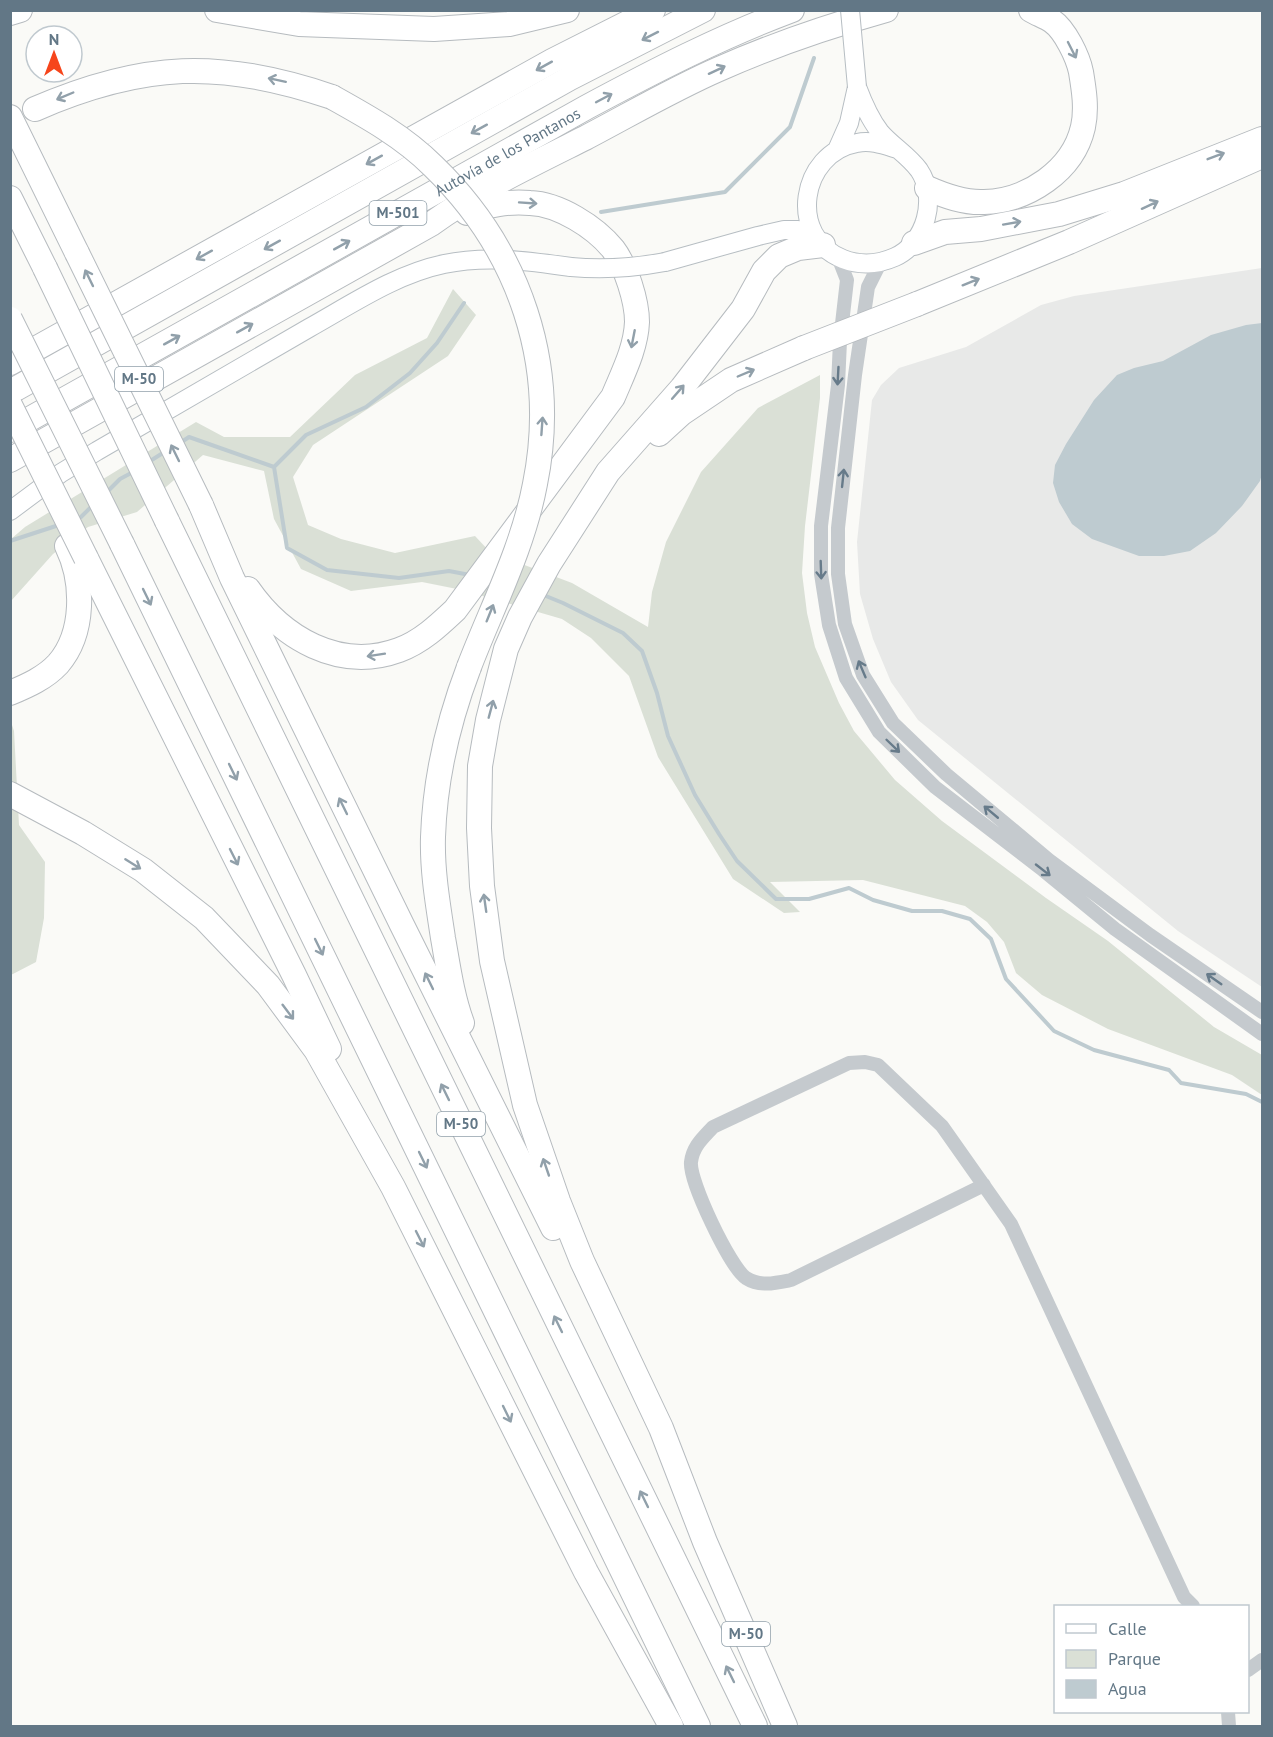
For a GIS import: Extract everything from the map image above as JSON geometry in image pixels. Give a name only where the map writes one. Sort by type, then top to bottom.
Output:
[{"type":"highway","points":[[10,13],[20,10]]},
{"type":"highway","points":[[217,10],[299,24],[434,29],[508,24],[567,10]]},
{"type":"highway","points":[[287,10],[368,27]]},
{"type":"highway","points":[[10,363],[552,61],[653,10]]},
{"type":"highway","name":"Autovía de los Pantanos","points":[[10,392],[570,78],[703,10]]},
{"type":"highway","name":"Autovía de los Pantanos","points":[[10,428],[587,107],[670,63],[746,27],[792,10]]},
{"type":"highway","points":[[10,460],[430,224],[452,209],[717,70],[775,45],[886,10]]},
{"type":"highway","points":[[927,188],[963,201],[986,202],[1019,195],[1046,182],[1062,166],[1075,147],[1083,127],[1085,94],[1079,66],[1071,45],[1054,22],[1031,10]]},
{"type":"highway","points":[[35,109],[75,92],[117,79],[160,72],[204,70],[248,74],[291,83],[333,97],[394,134],[432,165],[459,193],[481,221],[504,260],[521,298],[530,326],[543,394],[543,426],[536,484],[522,537],[454,706],[441,765],[433,839],[436,891],[447,965],[459,1016],[485,1089]]},
{"type":"highway","name":"M-50","points":[[10,117],[201,505],[232,578],[391,904],[485,1089],[692,1510],[785,1726]]},
{"type":"highway","points":[[914,243],[945,232],[1059,214],[1124,194],[1263,139]]},
{"type":"highway","points":[[589,504],[626,464],[682,413],[731,380],[804,348],[1069,242],[1263,156]]},
{"type":"highway","name":"M-50","points":[[10,198],[755,1726]]},
{"type":"highway","points":[[213,533],[260,606],[277,624],[296,638],[320,649],[339,654],[374,656],[399,651],[430,633],[455,610],[613,397],[630,357],[637,322],[631,285],[613,249],[590,228],[566,212],[532,203],[496,203],[430,224]]},
{"type":"highway","points":[[692,1510],[662,1428],[582,1261],[558,1201],[525,1105],[492,961],[482,886],[479,828],[480,766],[488,720],[506,649],[520,616],[549,564],[608,472],[682,388],[743,309],[764,271],[779,256],[798,248],[825,246]]},
{"type":"highway","name":"M-50","points":[[10,319],[698,1726]]},
{"type":"highway","points":[[10,405],[294,975],[393,1187],[586,1572],[671,1726]]},
{"type":"highway","points":[[10,428],[71,554],[78,585],[79,612],[70,643],[57,665],[31,684],[10,693]]},
{"type":"highway","points":[[10,793],[83,833],[143,870],[204,918],[268,985],[316,1050],[393,1187]]},
{"type":"street","points":[[10,511],[61,473],[97,451],[333,315],[382,288],[422,270],[444,264],[480,260],[508,260],[604,270],[639,267],[758,236],[798,230],[851,262],[880,263],[899,255],[914,243],[924,226],[928,207],[927,188],[921,173],[869,117],[857,87],[850,10]]},
{"type":"street","points":[[837,150],[849,123],[857,87]]},
{"type":"street","points":[[897,149],[877,142],[857,143],[837,150],[822,162],[811,179],[806,198],[808,218],[847,280],[838,385],[821,526],[821,574],[829,626],[846,678],[879,732],[934,787],[1043,870],[1115,929],[1263,1034]]},
{"type":"street","points":[[758,236],[780,226],[806,198]]},
{"type":"street","points":[[880,263],[868,287],[855,375],[838,528],[838,574],[844,624],[863,675],[893,723],[946,774],[1049,860],[1150,935],[1263,1012]]},
{"type":"street","points":[[984,1185],[791,1280],[770,1285],[746,1278],[733,1263],[698,1192],[691,1164],[696,1145],[713,1127],[849,1062],[878,1065],[889,1074],[942,1126],[984,1185],[1011,1224],[1184,1597],[1191,1605]]},
{"type":"shaded area","points":[[1262,268],[1262,987],[1178,931],[918,720],[891,682],[873,639],[860,594],[857,542],[872,400],[881,385],[899,368],[966,347],[1041,305],[1074,296]]},
{"type":"green space","points":[[453,289],[476,315],[448,356],[313,445],[293,477],[308,525],[341,539],[395,553],[475,536],[490,552],[572,583],[648,627],[652,592],[666,542],[701,472],[758,408],[820,375],[820,398],[805,526],[802,573],[807,613],[815,647],[839,703],[854,731],[895,780],[942,821],[1108,941],[1214,1027],[1262,1055],[1262,1095],[1232,1075],[1108,1029],[1042,995],[1016,973],[1004,942],[987,922],[965,906],[863,880],[770,882],[800,912],[784,913],[733,879],[658,757],[629,676],[591,638],[562,619],[462,590],[422,582],[351,591],[301,569],[274,519],[264,471],[203,455],[137,512],[88,527],[53,554],[11,601],[11,539],[25,527],[196,422],[224,437],[290,437],[355,375],[427,338]]},
{"type":"green space","points":[[10,719],[14,731],[19,825],[45,862],[44,918],[36,962],[11,975]]},
{"type":"water","points":[[1262,323],[1262,474],[1260,481],[1242,506],[1216,533],[1190,551],[1164,556],[1139,556],[1092,539],[1072,524],[1059,502],[1053,483],[1055,465],[1094,400],[1117,375],[1163,361],[1211,335]]},
{"type":"waterway","points":[[601,212],[725,192],[790,127],[814,58]]},
{"type":"waterway","points":[[180,443],[189,437],[274,467],[306,435],[366,407],[410,373],[437,343],[464,303]]},
{"type":"waterway","points":[[147,463],[166,451]]},
{"type":"waterway","points":[[274,467],[287,548],[327,570],[399,578],[449,571],[470,575]]},
{"type":"waterway","points":[[106,493],[120,479],[133,472]]},
{"type":"waterway","points":[[75,520],[94,504]]},
{"type":"waterway","points":[[10,541],[59,525]]},
{"type":"waterway","points":[[541,594],[623,633],[642,651],[657,693],[668,736],[695,795],[737,861],[776,899],[809,899],[849,888],[873,900],[912,911],[942,911],[970,919],[991,939],[1006,979],[1054,1031],[1094,1050],[1169,1070],[1181,1083],[1246,1094],[1262,1102]]}]
